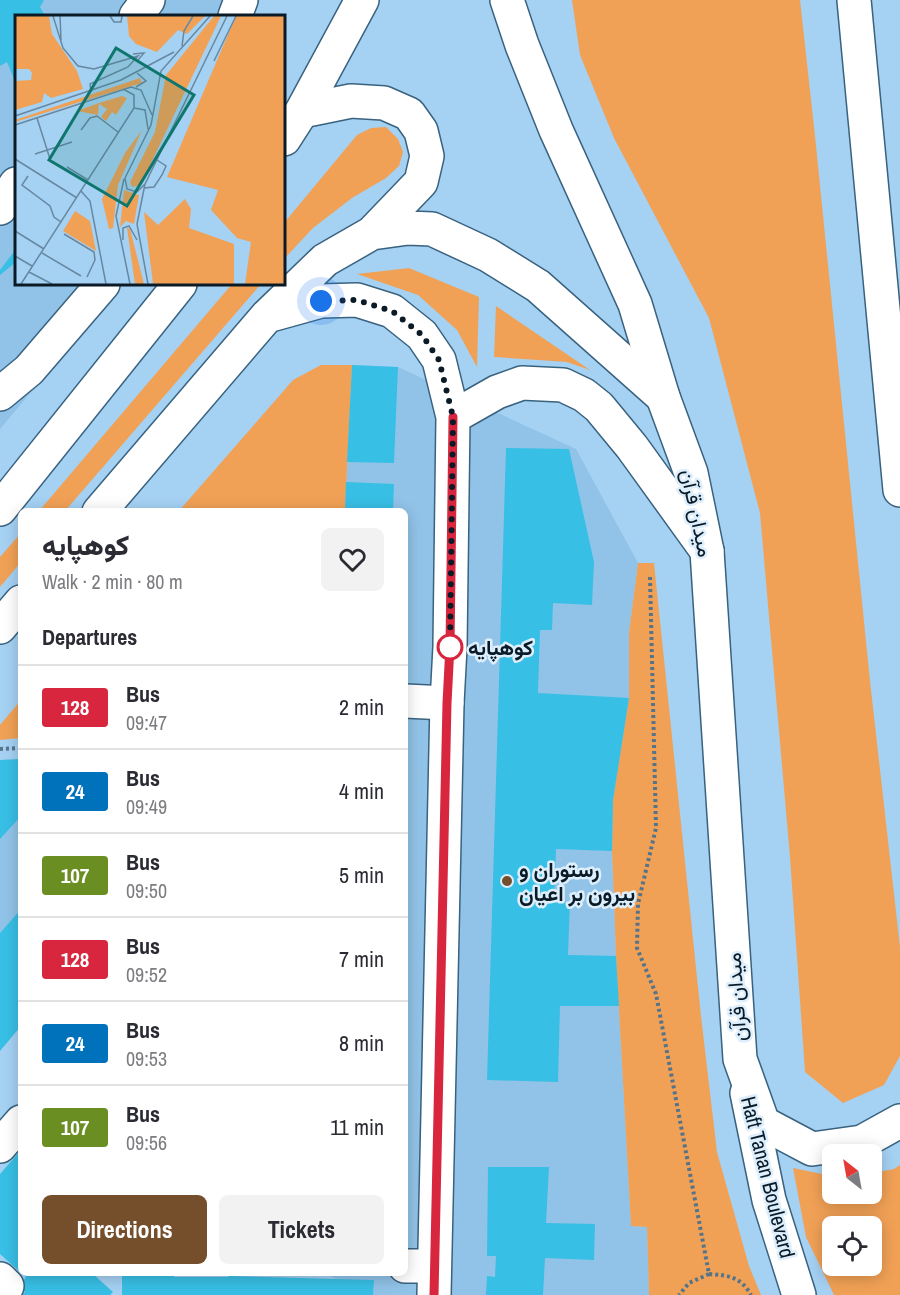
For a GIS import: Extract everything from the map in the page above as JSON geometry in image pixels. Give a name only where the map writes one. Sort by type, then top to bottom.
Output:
[{"type":"main road","points":[[137,15],[148,0]]},
{"type":"main road","points":[[235,15],[240,0]]},
{"type":"main road","points":[[285,137],[302,111],[362,0]]},
{"type":"main road","name":"میدان قرآن","points":[[507,0],[522,45],[556,130],[635,304],[663,397],[690,473],[707,551],[740,1059]]},
{"type":"main road","points":[[854,0],[900,490]]},
{"type":"main road","points":[[102,508],[267,316],[325,260],[372,233],[421,182],[428,156],[421,131],[409,114],[384,103],[351,102],[302,111]]},
{"type":"main road","points":[[0,208],[15,186]]},
{"type":"main road","points":[[372,233],[408,228],[432,229],[488,255],[538,286],[663,397]]},
{"type":"main road","points":[[0,394],[29,370],[102,285]]},
{"type":"main road","points":[[2,502],[179,285]]},
{"type":"main road","points":[[267,316],[321,301],[357,300],[392,311],[422,335],[439,360],[453,417],[450,646],[424,1276]]},
{"type":"main road","points":[[453,417],[497,392],[522,382],[563,385],[584,395],[599,407],[626,439],[707,551]]},
{"type":"main road","points":[[0,627],[18,606]]},
{"type":"main road","points":[[408,701],[447,703]]},
{"type":"main road","points":[[740,1059],[763,1123],[812,1149],[862,1142],[900,1121]]},
{"type":"main road","name":"Haft Tanan Boulevard","points":[[740,1059],[769,1200],[799,1295]]},
{"type":"main road","points":[[0,1146],[18,1125]]},
{"type":"path","points":[[651,577],[656,828],[639,904],[637,948],[656,994],[709,1274]]},
{"type":"path","points":[[0,749],[18,748]]},
{"type":"path","points":[[679,1295],[689,1282],[709,1274],[727,1275],[746,1286],[751,1295]]},
{"type":"shaded area","points":[[0,0],[260,0],[254,15],[15,15],[15,285],[121,285],[0,429]]},
{"type":"shaded area","points":[[572,0],[800,0],[870,681],[900,947],[900,1056],[884,1085],[843,1103],[805,1072],[790,857],[760,513],[709,318],[614,138],[580,55]]},
{"type":"shaded area","points":[[386,127],[398,139],[403,152],[399,166],[386,178],[352,198],[313,228],[285,258],[285,222],[357,135],[371,128]]},
{"type":"shaded area","points":[[409,268],[479,297],[477,367],[457,330],[418,295],[357,274]]},
{"type":"shaded area","points":[[231,285],[260,285],[68,508],[42,508]]},
{"type":"shaded area","points":[[496,306],[590,370],[567,362],[494,357]]},
{"type":"shaded area","points":[[321,365],[352,365],[345,508],[181,508],[293,380]]},
{"type":"shaded area","points":[[352,365],[398,367],[576,449],[638,563],[629,632],[629,698],[612,851],[631,1226],[647,1227],[649,1295],[335,1295],[336,1279],[331,1276],[408,1276],[408,508],[345,508]]},
{"type":"shaded area","points":[[18,536],[18,566],[0,587],[0,557]]},
{"type":"shaded area","points":[[638,563],[654,563],[717,1152],[749,1266],[761,1295],[649,1295],[647,1227],[631,1226],[612,851],[613,800],[629,698],[629,632]]},
{"type":"shaded area","points":[[18,704],[18,738],[0,740],[0,725]]},
{"type":"shaded area","points":[[18,759],[18,912],[0,933],[0,760]]},
{"type":"shaded area","points":[[900,1165],[900,1295],[834,1295],[825,1276],[882,1276],[882,1216],[822,1216],[822,1270],[806,1237],[793,1168],[822,1174],[822,1204],[882,1204],[882,1171],[894,1169]]},
{"type":"building","points":[[0,0],[44,0],[40,7],[44,15],[15,15],[15,82],[7,62],[0,66]]},
{"type":"building","points":[[15,250],[15,263],[0,275],[0,270]]},
{"type":"building","points":[[352,365],[398,367],[394,463],[347,462]]},
{"type":"building","points":[[506,448],[569,449],[594,562],[592,605],[553,603],[552,630],[540,630],[538,693],[629,698],[613,800],[612,851],[556,849],[554,902],[570,902],[568,955],[616,956],[619,1006],[560,1006],[558,1082],[487,1080]]},
{"type":"building","points":[[346,482],[394,484],[393,508],[345,508]]},
{"type":"building","points":[[18,759],[18,819],[0,839],[0,760]]},
{"type":"building","points":[[18,912],[18,1030],[0,1051],[0,933]]},
{"type":"building","points":[[18,1153],[18,1270],[0,1254],[0,1174]]},
{"type":"building","points":[[488,1167],[549,1167],[546,1223],[595,1224],[594,1260],[545,1258],[543,1295],[486,1295],[487,1276],[495,1277],[496,1256],[487,1256]]},
{"type":"building","points":[[95,1276],[113,1292],[110,1295],[22,1295],[25,1292],[19,1286],[26,1277]]},
{"type":"building","points":[[122,1276],[374,1280],[373,1295],[122,1295]]},
{"type":"bus line","name":"128","points":[[434,1295],[450,646],[453,417]]},
{"type":"place","name":"کوهپایه","points":[[450,647]]},
{"type":"place","name":"رستوران و بیرون بر اعيان","points":[[507,881]]},
{"type":"route","points":[[321,301],[357,300],[392,311],[422,335],[439,360],[453,417],[450,647]]}]
